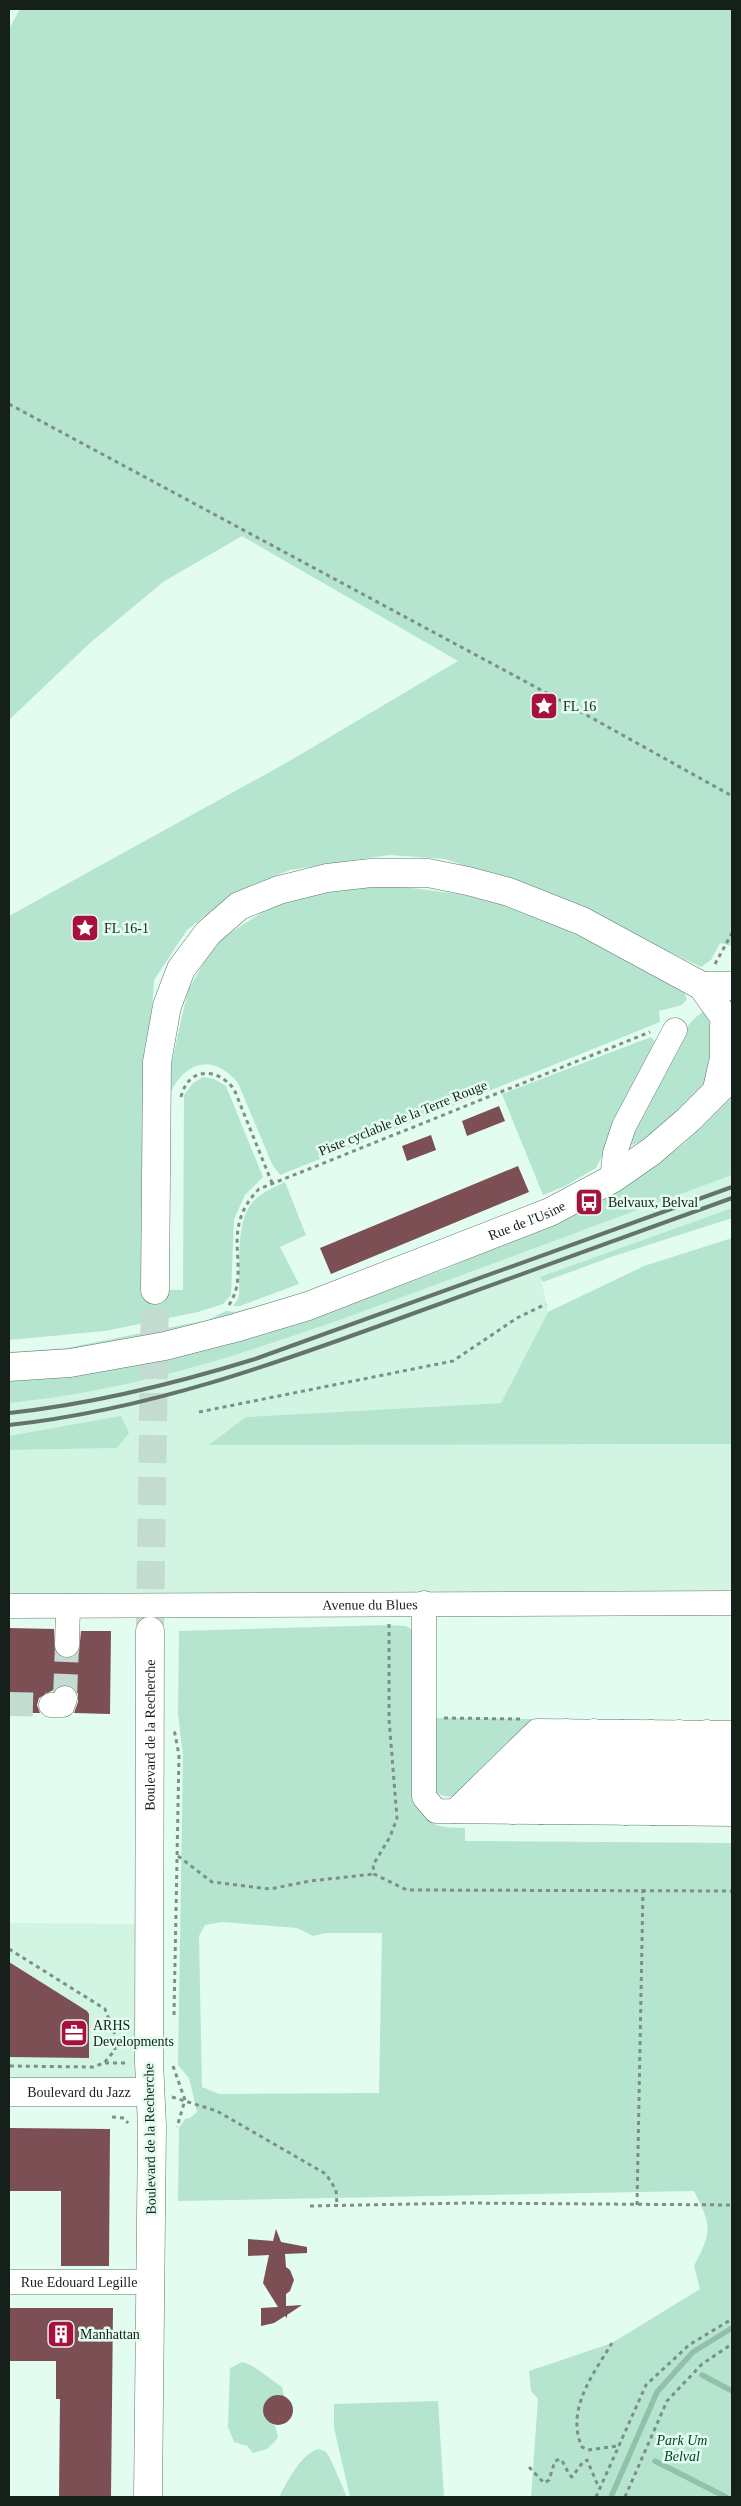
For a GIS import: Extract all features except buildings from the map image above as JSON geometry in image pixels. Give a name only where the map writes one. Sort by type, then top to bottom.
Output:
[{"type":"main road","points":[[155,1290],[157,1062],[167,1006],[182,969],[208,933],[239,906],[279,890],[327,878],[371,874],[428,873],[468,880],[509,892],[582,921],[702,986],[729,1011]]},
{"type":"main road","name":"Rue de l'Usine","points":[[9,1367],[70,1363],[166,1346],[308,1306],[550,1212],[612,1179],[688,1120],[725,1083],[724,1058],[729,1011]]},
{"type":"main road","name":"Boulevard de la Recherche","points":[[148,2497],[150,2282],[150,1631]]},
{"type":"main road","name":"Boulevard du Jazz","points":[[9,2092],[150,2092]]},
{"type":"street","points":[[612,1179],[615,1152],[624,1126],[675,1030]]},
{"type":"street","name":"Avenue du Blues","points":[[9,1606],[390,1606],[424,1604],[732,1603]]},
{"type":"street","points":[[424,1604],[424,1796],[436,1811],[721,1814],[732,1790]]},
{"type":"street","points":[[67,1645],[68,1606]]},
{"type":"street","points":[[455,1811],[537,1731],[707,1732],[732,1734]]},
{"type":"street","points":[[484,1811],[566,1731]]},
{"type":"street","points":[[513,1812],[594,1731]]},
{"type":"street","points":[[541,1812],[622,1732]]},
{"type":"street","points":[[569,1812],[651,1732]]},
{"type":"street","points":[[597,1812],[679,1732]]},
{"type":"street","points":[[625,1813],[707,1732]]},
{"type":"street","points":[[653,1813],[732,1734]]},
{"type":"street","points":[[681,1813],[732,1763]]},
{"type":"street","name":"Rue Edouard Legille","points":[[9,2282],[150,2282]]},
{"type":"path","points":[[9,404],[530,684],[732,796]]},
{"type":"path","points":[[702,986],[732,932]]},
{"type":"path","name":"Piste cyclable de la Terre Rouge","points":[[227,1308],[234,1297],[237,1281],[237,1232],[240,1215],[254,1194],[272,1183],[656,1029],[668,1028],[675,1030]]},
{"type":"path","points":[[181,1105],[186,1084],[194,1077],[206,1073],[217,1074],[226,1079],[234,1089],[272,1183]]},
{"type":"path","points":[[199,1412],[453,1361],[517,1318],[546,1304]]},
{"type":"path","points":[[173,1723],[179,1756],[174,2017]]},
{"type":"path","points":[[177,1855],[212,1882],[270,1889],[310,1880],[374,1874]]},
{"type":"path","points":[[637,2205],[643,1889]]},
{"type":"path","points":[[9,1949],[105,2009],[115,2035],[115,2050],[104,2063],[93,2067],[9,2066]]},
{"type":"path","points":[[172,2061],[184,2100],[177,2127]]},
{"type":"path","points":[[184,2100],[217,2111],[326,2174],[336,2190],[337,2205]]},
{"type":"path","points":[[310,2206],[468,2202],[732,2205]]},
{"type":"path","points":[[596,2497],[646,2385],[689,2345],[732,2319]]},
{"type":"path","points":[[612,2343],[585,2389],[578,2405],[578,2438],[582,2447],[588,2450],[618,2446]]},
{"type":"path","points":[[626,2497],[667,2401],[702,2364],[732,2344]]},
{"type":"path","points":[[529,2468],[544,2483],[549,2480],[555,2461],[560,2459],[572,2477],[583,2462],[588,2460],[600,2488]]},
{"type":"shaded area","points":[[732,1175],[732,1208],[541,1277],[548,1312],[501,1403],[246,1417],[210,1445],[732,1444],[732,1591],[9,1595],[9,1450],[117,1448],[42,1432],[9,1436],[9,1403],[38,1400],[209,1362],[281,1341]]},
{"type":"shaded area","points":[[9,1923],[150,1924],[150,2092],[9,2092]]},
{"type":"green space","points":[[20,9],[732,9],[732,946],[720,943],[711,960],[701,967],[550,895],[445,859],[389,855],[290,870],[234,893],[187,930],[154,980],[147,1089],[155,1290],[183,1290],[184,1095],[193,1083],[203,1077],[214,1079],[226,1086],[263,1177],[245,1195],[234,1219],[231,1295],[223,1304],[198,1312],[105,1331],[9,1340],[9,916],[286,763],[458,661],[242,536],[163,582],[91,642],[9,720],[9,29]]},
{"type":"green space","points":[[388,885],[482,897],[582,936],[683,990],[687,999],[682,1005],[659,1011],[660,1022],[280,1175],[272,1164],[238,1083],[229,1074],[220,1068],[202,1064],[185,1072],[171,1091],[171,1065],[188,990],[216,942],[275,904],[322,890]]},
{"type":"green space","points":[[703,1012],[709,1013],[717,1043],[714,1069],[693,1102],[640,1142],[627,1147],[659,1073],[670,1053],[691,1022]]},
{"type":"green space","points":[[651,1037],[658,1045],[596,1168],[565,1186],[543,1195],[502,1094]]},
{"type":"green space","points":[[732,1097],[732,1175],[373,1308],[220,1360],[116,1386],[63,1396],[9,1403],[9,1379],[313,1318],[448,1268],[586,1207],[589,1212],[598,1208],[596,1203],[654,1167],[685,1143]]},
{"type":"green space","points":[[285,1182],[306,1235],[280,1247],[299,1284],[240,1306],[233,1306],[239,1297],[241,1235],[247,1212],[259,1196]]},
{"type":"green space","points":[[732,1208],[732,1218],[614,1256],[543,1282],[540,1277]]},
{"type":"green space","points":[[732,1238],[732,1444],[209,1445],[246,1417],[501,1403],[548,1312],[644,1266]]},
{"type":"green space","points":[[303,1293],[305,1298],[230,1320],[69,1353],[9,1358],[9,1352],[66,1348],[208,1320],[226,1311],[235,1312]]},
{"type":"green space","points":[[121,1416],[129,1433],[117,1448],[9,1450],[9,1436]]},
{"type":"green space","name":"Park Um Belval","points":[[389,1625],[406,1626],[417,1633],[416,1803],[430,1822],[441,1826],[465,1828],[465,1841],[732,1843],[732,2497],[531,2497],[538,2399],[531,2391],[529,2371],[612,2343],[700,2289],[694,2266],[707,2236],[708,2228],[704,2213],[694,2191],[178,2201],[179,2128],[185,2119],[190,2118],[197,2112],[189,2078],[178,2065],[183,1755],[178,1714],[179,1631]],"holes":[[[222,1922],[297,1928],[313,1936],[326,1933],[382,1933],[379,2093],[219,2094],[202,2087],[199,1936],[205,1925]]]},
{"type":"green space","points":[[430,1718],[542,1719],[463,1794],[442,1796],[432,1787],[430,1779],[428,1758]]},
{"type":"green space","points":[[242,2362],[257,2369],[282,2387],[284,2396],[269,2398],[264,2405],[265,2417],[275,2425],[278,2438],[267,2449],[253,2453],[247,2446],[234,2442],[228,2427],[230,2368]]},
{"type":"green space","points":[[438,2401],[444,2497],[350,2497],[334,2428],[334,2404]]},
{"type":"green space","points":[[318,2449],[325,2451],[329,2456],[347,2497],[279,2497],[300,2463]]},
{"type":"waterway","points":[[611,2497],[657,2392],[693,2352],[732,2328]]},
{"type":"waterway","points":[[702,2375],[732,2391]]},
{"type":"waterway","points":[[655,2461],[726,2497]]},
{"type":"tunnel","points":[[150,1631],[155,1290]]},
{"type":"tunnel","points":[[65,1698],[67,1645]]},
{"type":"tunnel","points":[[9,1704],[51,1705]]},
{"type":"railway","points":[[9,1413],[102,1399],[194,1377],[255,1359],[732,1187]]},
{"type":"railway","points":[[9,1425],[61,1418],[112,1408],[162,1396],[262,1367],[732,1198]]},
{"type":"place","name":"FL 16","points":[[544,706]]},
{"type":"place","name":"FL 16-1","points":[[85,928]]},
{"type":"place","name":"Belvaux, Belval","points":[[589,1202]]},
{"type":"place","name":"ARHS Developments","points":[[74,2033]]},
{"type":"place","name":"Manhattan","points":[[61,2334]]}]
